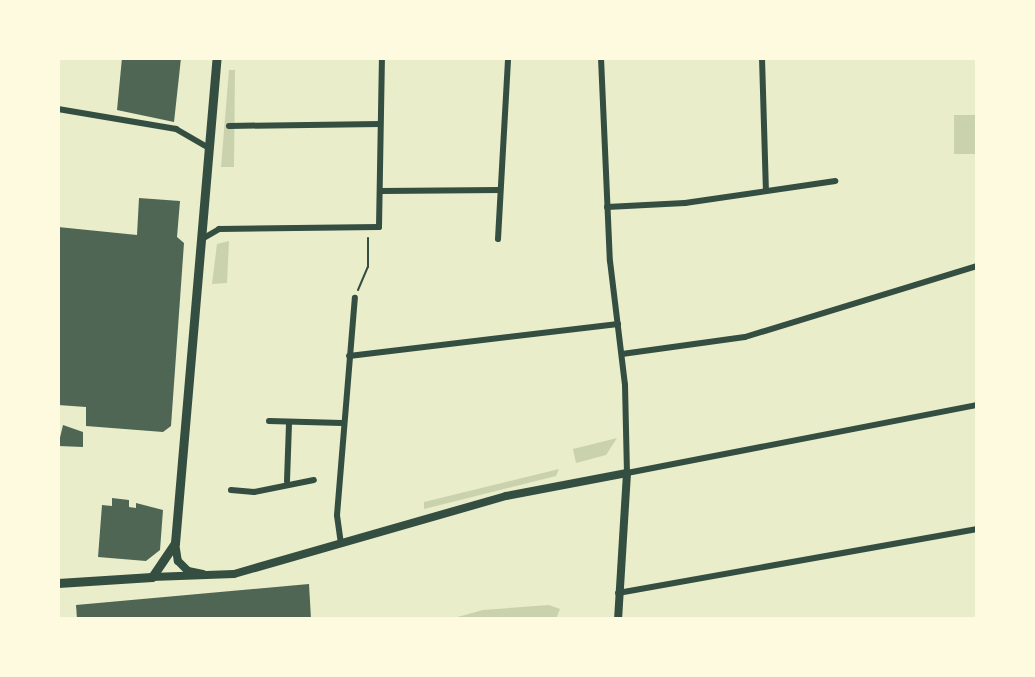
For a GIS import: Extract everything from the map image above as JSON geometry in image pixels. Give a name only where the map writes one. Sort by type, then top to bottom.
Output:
[{"type":"main road","points":[[58,583],[152,577],[175,543],[193,295],[202,239],[217,58]]},
{"type":"street","points":[[202,239],[219,229],[371,229],[381,222],[382,58]]},
{"type":"street","points":[[498,239],[508,58]]},
{"type":"street","points":[[601,58],[607,207],[622,354],[627,473],[617,593],[618,619]]},
{"type":"street","points":[[762,58],[766,191]]},
{"type":"street","points":[[58,109],[176,129],[210,149]]},
{"type":"street","points":[[229,126],[380,124]]},
{"type":"street","points":[[607,207],[685,203],[835,181]]},
{"type":"street","points":[[381,191],[500,190]]},
{"type":"street","points":[[622,354],[745,337],[977,266]]},
{"type":"street","points":[[341,544],[337,515],[342,423],[355,298]]},
{"type":"street","points":[[349,356],[618,324]]},
{"type":"street","points":[[152,577],[215,577],[506,496],[977,405]]},
{"type":"street","points":[[269,421],[342,423]]},
{"type":"street","points":[[287,481],[289,423]]},
{"type":"street","points":[[231,490],[254,492],[287,481],[314,480]]},
{"type":"street","points":[[617,593],[977,529]]},
{"type":"street","points":[[175,543],[178,561],[188,571],[215,577]]},
{"type":"path","points":[[355,298],[368,267],[371,229]]},
{"type":"green space","points":[[229,70],[235,70],[234,167],[221,167]]},
{"type":"green space","points":[[954,115],[977,115],[977,154],[954,154]]},
{"type":"green space","points":[[229,241],[227,283],[212,284],[217,244]]},
{"type":"green space","points":[[617,438],[606,455],[576,463],[573,449]]},
{"type":"green space","points":[[559,469],[556,476],[424,509],[424,502]]},
{"type":"green space","points":[[549,605],[560,609],[556,619],[450,619],[483,610]]},
{"type":"building","points":[[122,58],[181,58],[174,122],[117,110]]},
{"type":"building","points":[[139,198],[180,201],[177,237],[184,243],[171,426],[163,432],[86,426],[86,407],[58,405],[58,227],[137,235]]},
{"type":"building","points":[[63,425],[83,432],[83,447],[58,446]]},
{"type":"building","points":[[112,498],[129,500],[129,507],[136,508],[136,503],[163,510],[160,550],[146,561],[98,557],[102,505],[112,506]]},
{"type":"building","points":[[309,584],[311,619],[77,619],[76,605]]}]
